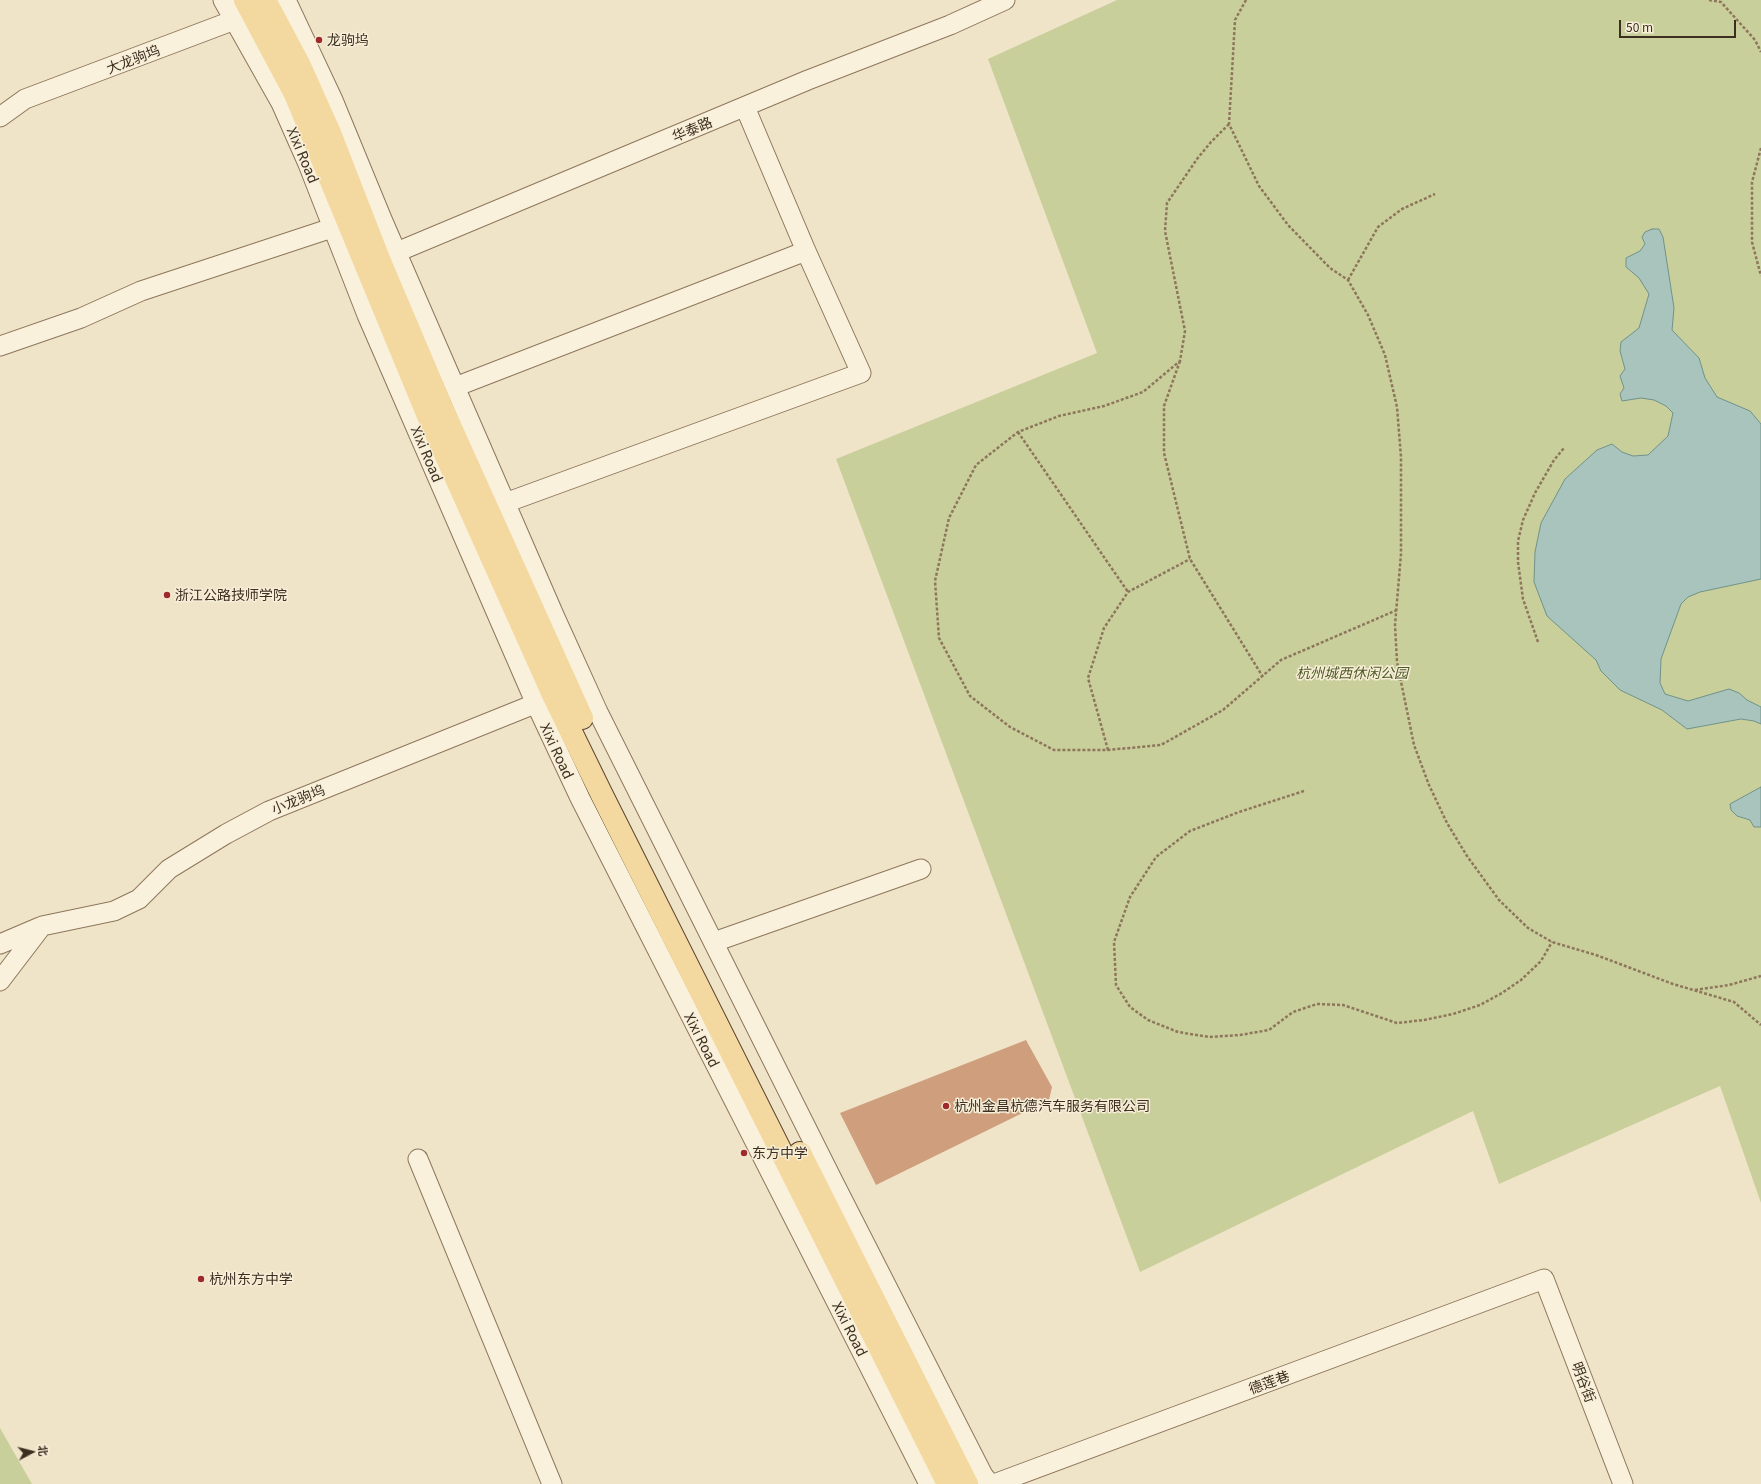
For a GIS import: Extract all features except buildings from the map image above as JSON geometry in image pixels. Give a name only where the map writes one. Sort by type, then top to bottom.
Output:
[{"type":"main road","name":"Xixi Road","points":[[259,6],[296,94],[340,225],[428,416],[553,697],[948,1484]]},
{"type":"main road","name":"Xixi Road","points":[[259,6],[300,66],[388,256],[443,410],[553,697],[617,792],[967,1484]]},
{"type":"street","name":"Xixi Road","points":[[223,0],[259,6]]},
{"type":"street","name":"华泰路","points":[[388,256],[808,80],[950,25],[1004,0]]},
{"type":"street","name":"大龙驹坞","points":[[0,117],[25,99],[259,6]]},
{"type":"street","points":[[505,503],[861,373],[806,251],[745,107]]},
{"type":"street","points":[[0,346],[81,318],[141,291],[340,225]]},
{"type":"street","points":[[455,387],[806,251]]},
{"type":"street","name":"Xixi Road","points":[[388,256],[455,387],[554,615],[598,712],[837,1188],[983,1474],[990,1484]]},
{"type":"street","name":"Xixi Road","points":[[553,697],[580,798],[929,1484]]},
{"type":"street","name":"小龙驹坞","points":[[0,944],[42,926],[114,910],[139,899],[169,869],[226,834],[269,811],[553,697]]},
{"type":"street","points":[[714,942],[920,869]]},
{"type":"street","points":[[0,981],[42,926]]},
{"type":"street","points":[[418,1159],[552,1484]]},
{"type":"street","name":"德莲巷","points":[[994,1484],[1544,1279]]},
{"type":"street","name":"明谷街","points":[[1544,1279],[1623,1484]]},
{"type":"path","points":[[1246,0],[1235,20],[1229,124],[1259,186],[1288,225],[1330,268],[1348,280],[1368,315],[1385,355],[1397,407],[1401,457],[1402,509],[1401,554],[1397,610],[1397,662],[1414,745],[1429,785],[1467,856],[1499,900],[1528,928],[1552,942],[1596,955],[1673,984],[1734,1002],[1761,1025]]},
{"type":"path","points":[[1709,0],[1721,2],[1755,40],[1761,52]]},
{"type":"path","points":[[1229,124],[1197,159],[1167,203],[1165,231],[1185,331],[1180,361],[1164,406],[1164,452],[1190,558],[1262,677]]},
{"type":"path","points":[[1761,148],[1752,182],[1752,242],[1761,276]]},
{"type":"path","points":[[1348,280],[1363,251],[1378,227],[1402,209],[1434,194]]},
{"type":"path","points":[[1180,361],[1143,392],[1104,406],[1059,416],[1018,432],[976,465],[949,518],[935,581],[939,638],[970,696],[1010,727],[1054,750],[1108,750],[1162,745],[1222,710],[1282,660],[1397,610]]},
{"type":"path","points":[[1018,432],[1128,592]]},
{"type":"path","points":[[1538,642],[1523,599],[1518,562],[1518,541],[1523,520],[1535,493],[1554,460],[1564,448]]},
{"type":"path","points":[[1108,750],[1088,678],[1104,628],[1128,592],[1190,558]]},
{"type":"path","points":[[1304,790],[1239,812],[1190,831],[1156,857],[1130,897],[1114,942],[1116,985],[1130,1006],[1148,1020],[1178,1032],[1209,1037],[1240,1035],[1269,1030],[1293,1012],[1317,1004],[1343,1004],[1397,1023],[1424,1020],[1480,1005],[1502,993],[1521,980],[1541,961],[1552,942]]},
{"type":"path","points":[[1694,990],[1729,985],[1761,976]]},
{"type":"green space","name":"杭州城西休闲公园","points":[[1117,0],[1761,0],[1761,1203],[1720,1086],[1499,1184],[1473,1111],[1140,1272],[836,459],[1097,353],[988,59]]},
{"type":"green space","points":[[0,1428],[32,1484],[0,1484]]},
{"type":"water","points":[[1652,229],[1659,229],[1663,237],[1674,308],[1672,330],[1699,358],[1705,378],[1717,397],[1750,411],[1761,424],[1761,579],[1700,592],[1688,597],[1681,604],[1661,659],[1660,683],[1665,694],[1688,701],[1729,689],[1739,693],[1747,700],[1761,707],[1761,724],[1754,721],[1741,719],[1687,729],[1662,710],[1620,690],[1601,671],[1596,660],[1547,616],[1534,582],[1535,552],[1541,523],[1565,479],[1597,450],[1612,444],[1622,452],[1633,456],[1648,455],[1668,436],[1673,413],[1666,406],[1654,400],[1641,398],[1622,401],[1620,394],[1624,388],[1620,376],[1625,369],[1620,351],[1621,342],[1639,328],[1649,294],[1639,278],[1626,267],[1626,258],[1640,251],[1645,244],[1642,237],[1645,232]]},
{"type":"water","points":[[1761,787],[1761,827],[1754,827],[1750,820],[1737,816],[1731,810],[1730,804]]},
{"type":"place","name":"龙驹坞","points":[[319,40]]},
{"type":"place","name":"浙江公路技师学院","points":[[167,595]]},
{"type":"place","name":"杭州金昌杭德汽车服务有限公司","points":[[946,1106]]},
{"type":"place","name":"东方中学","points":[[744,1153]]},
{"type":"place","name":"杭州东方中学","points":[[201,1279]]}]
